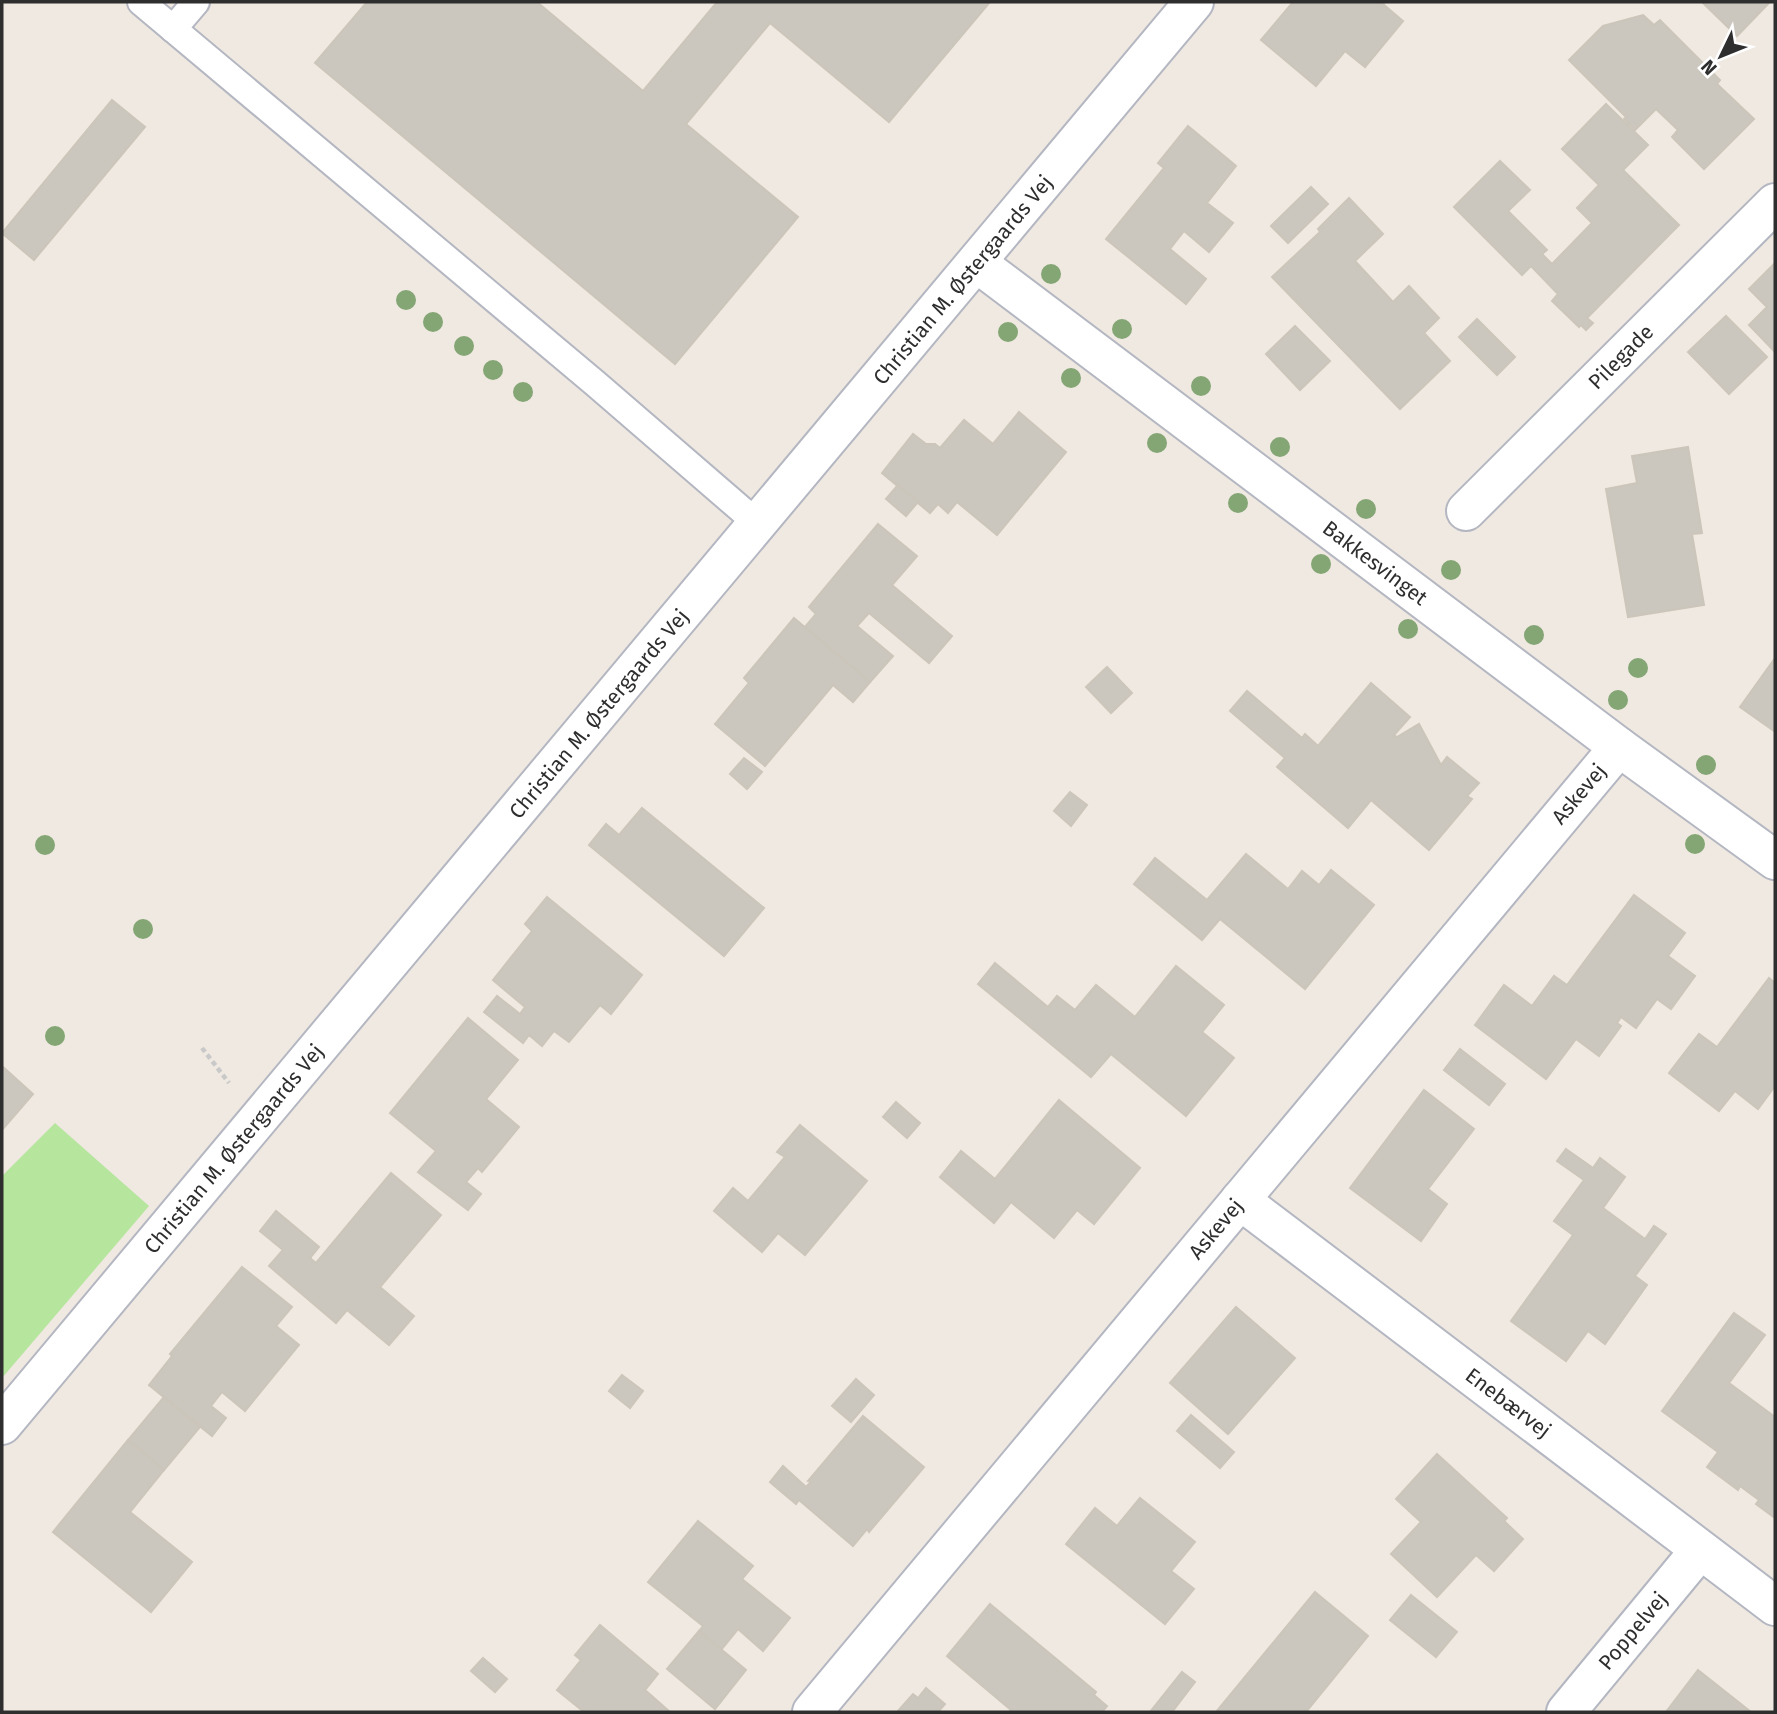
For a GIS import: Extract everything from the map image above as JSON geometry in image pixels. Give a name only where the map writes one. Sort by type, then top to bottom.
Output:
[{"type":"street","name":"Christian M. Østergaards Vej","points":[[2,1426],[1194,2]]},
{"type":"street","name":"Pilegade","points":[[1466,511],[1775,203]]},
{"type":"street","name":"Bakkesvinget","points":[[976,263],[1619,747],[1775,860]]},
{"type":"street","name":"Askevej","points":[[812,1712],[1619,747]]},
{"type":"street","name":"Enebærvej","points":[[1240,1200],[1775,1606]]},
{"type":"street","name":"Poppelvej","points":[[1566,1712],[1700,1550]]},
{"type":"lane","points":[[141,2],[575,366],[758,524]]},
{"type":"lane","points":[[173,29],[196,2]]},
{"type":"green space","points":[[55,1123],[149,1206],[2,1378],[2,1176]]},
{"type":"building","points":[[367,2],[537,2],[643,91],[717,2],[990,2],[889,122],[770,23],[686,124],[798,217],[675,364],[315,63]]},
{"type":"building","points":[[1293,2],[1385,2],[1383,4],[1403,21],[1365,67],[1345,51],[1316,86],[1261,40]]},
{"type":"building","points":[[1702,2],[1770,2],[1737,36]]},
{"type":"building","points":[[1643,15],[1654,25],[1660,20],[1720,80],[1717,84],[1754,119],[1704,169],[1672,137],[1678,130],[1656,109],[1635,130],[1624,119],[1626,117],[1569,60],[1603,26]]},
{"type":"building","points":[[112,100],[145,127],[34,260],[2,233]]},
{"type":"building","points":[[1606,104],[1648,145],[1623,170],[1679,225],[1587,318],[1593,323],[1586,330],[1581,325],[1579,327],[1552,301],[1558,294],[1531,266],[1522,275],[1454,207],[1500,161],[1530,190],[1508,211],[1547,250],[1542,254],[1552,264],[1592,223],[1577,208],[1599,185],[1562,149]]},
{"type":"building","points":[[1188,126],[1236,166],[1207,203],[1233,223],[1209,252],[1184,231],[1170,249],[1206,279],[1186,304],[1106,239],[1164,168],[1158,163]]},
{"type":"building","points":[[1311,187],[1328,204],[1288,243],[1271,226]]},
{"type":"building","points":[[1349,198],[1383,234],[1355,261],[1393,302],[1409,286],[1439,318],[1424,333],[1450,361],[1400,409],[1272,277],[1320,232],[1318,229]]},
{"type":"building","points":[[1775,263],[1775,352],[1749,325],[1767,307],[1749,289]]},
{"type":"building","points":[[1726,316],[1767,357],[1729,394],[1688,352]]},
{"type":"building","points":[[1477,319],[1515,357],[1497,375],[1459,337]]},
{"type":"building","points":[[1295,326],[1330,361],[1300,390],[1266,354]]},
{"type":"building","points":[[1019,412],[1066,452],[997,535],[957,502],[948,513],[938,504],[930,513],[882,473],[913,434],[926,444],[935,444],[940,448],[964,420],[993,444]]},
{"type":"building","points":[[1688,447],[1702,533],[1692,534],[1704,605],[1628,617],[1606,489],[1637,483],[1632,456]]},
{"type":"building","points":[[898,485],[918,502],[906,516],[886,499]]},
{"type":"building","points":[[878,524],[917,556],[892,585],[952,636],[929,663],[869,613],[857,626],[893,656],[870,682],[805,627],[816,614],[809,607]]},
{"type":"building","points":[[794,618],[870,682],[853,702],[833,685],[765,766],[715,724],[749,683],[744,678]]},
{"type":"building","points":[[1775,658],[1775,730],[1774,731],[1740,707]]},
{"type":"building","points":[[1107,667],[1132,693],[1111,713],[1086,687]]},
{"type":"building","points":[[1371,683],[1410,717],[1394,735],[1397,737],[1419,724],[1441,765],[1447,757],[1479,783],[1467,796],[1472,799],[1429,850],[1371,800],[1348,828],[1277,767],[1285,758],[1230,711],[1247,691],[1302,738],[1305,734],[1318,746]]},
{"type":"building","points":[[744,758],[762,772],[747,789],[730,774]]},
{"type":"building","points":[[1070,792],[1087,805],[1071,826],[1054,811]]},
{"type":"building","points":[[642,808],[764,908],[724,956],[589,845],[606,824],[619,835]]},
{"type":"building","points":[[1246,854],[1288,889],[1302,871],[1319,885],[1331,870],[1374,905],[1305,989],[1220,919],[1202,940],[1134,884],[1155,858],[1207,900]]},
{"type":"building","points":[[1634,895],[1685,933],[1668,956],[1695,976],[1671,1009],[1657,999],[1636,1028],[1621,1017],[1617,1023],[1621,1026],[1599,1056],[1576,1039],[1546,1079],[1475,1025],[1504,985],[1532,1006],[1554,976],[1567,985]]},
{"type":"building","points":[[547,897],[642,975],[611,1014],[600,1005],[569,1042],[554,1031],[542,1046],[529,1035],[523,1043],[484,1012],[497,996],[520,1014],[525,1007],[493,980],[532,931],[525,924]]},
{"type":"building","points":[[995,963],[1048,1007],[1057,996],[1075,1010],[1096,985],[1135,1017],[1176,966],[1224,1005],[1202,1032],[1234,1058],[1186,1116],[1111,1054],[1091,1077],[978,984]]},
{"type":"building","points":[[1769,978],[1775,983],[1775,1086],[1758,1109],[1735,1091],[1719,1111],[1669,1073],[1699,1034],[1717,1047]]},
{"type":"building","points":[[468,1018],[518,1060],[486,1099],[519,1127],[482,1172],[478,1168],[466,1182],[481,1194],[468,1210],[418,1172],[436,1151],[390,1113]]},
{"type":"building","points":[[1460,1049],[1505,1084],[1489,1105],[1444,1070]]},
{"type":"building","points":[[2,1066],[33,1094],[2,1130]]},
{"type":"building","points":[[1424,1090],[1474,1129],[1428,1189],[1447,1204],[1421,1241],[1350,1188]]},
{"type":"building","points":[[1059,1100],[1140,1168],[1094,1224],[1077,1210],[1054,1238],[1011,1202],[994,1223],[940,1177],[961,1151],[995,1179]]},
{"type":"building","points":[[896,1102],[920,1123],[907,1138],[883,1117]]},
{"type":"building","points":[[800,1125],[867,1181],[805,1255],[778,1233],[762,1252],[714,1211],[733,1188],[748,1201],[785,1157],[777,1152]]},
{"type":"building","points":[[1566,1149],[1593,1168],[1600,1158],[1625,1177],[1603,1208],[1645,1239],[1654,1226],[1666,1234],[1635,1276],[1647,1285],[1605,1344],[1588,1331],[1566,1361],[1511,1321],[1573,1235],[1554,1221],[1584,1180],[1557,1161]]},
{"type":"building","points":[[391,1173],[441,1215],[380,1287],[414,1316],[389,1345],[347,1310],[336,1323],[269,1266],[283,1250],[260,1231],[276,1211],[319,1247],[310,1258],[316,1263]]},
{"type":"building","points":[[242,1267],[292,1307],[276,1326],[299,1345],[245,1411],[222,1392],[211,1406],[226,1418],[212,1436],[149,1385],[172,1356],[170,1354]]},
{"type":"building","points":[[1236,1307],[1295,1358],[1228,1434],[1170,1383]]},
{"type":"building","points":[[1734,1313],[1765,1335],[1729,1383],[1775,1417],[1775,1518],[1756,1504],[1759,1500],[1740,1486],[1738,1490],[1707,1467],[1718,1452],[1662,1411]]},
{"type":"building","points":[[622,1375],[643,1391],[630,1408],[609,1391]]},
{"type":"building","points":[[856,1379],[874,1395],[851,1422],[832,1406]]},
{"type":"building","points":[[164,1397],[200,1427],[164,1470],[128,1440]]},
{"type":"building","points":[[1191,1415],[1234,1452],[1220,1468],[1177,1431]]},
{"type":"building","points":[[863,1416],[924,1467],[869,1532],[867,1529],[853,1546],[799,1500],[796,1504],[770,1482],[783,1466],[806,1487],[811,1482],[808,1481]]},
{"type":"building","points":[[128,1440],[164,1470],[130,1512],[192,1562],[151,1612],[53,1532]]},
{"type":"building","points":[[1437,1454],[1507,1518],[1504,1521],[1523,1539],[1494,1571],[1476,1555],[1437,1597],[1391,1554],[1421,1522],[1396,1499]]},
{"type":"building","points":[[1140,1498],[1195,1542],[1171,1571],[1194,1589],[1165,1624],[1066,1544],[1095,1508],[1117,1526]]},
{"type":"building","points":[[698,1521],[753,1566],[742,1579],[790,1618],[763,1651],[738,1629],[721,1650],[699,1631],[703,1626],[648,1582]]},
{"type":"building","points":[[1315,1592],[1368,1636],[1306,1712],[1216,1712]]},
{"type":"building","points":[[1411,1595],[1457,1632],[1436,1657],[1390,1620]]},
{"type":"building","points":[[990,1604],[1096,1692],[1094,1695],[1107,1706],[1102,1712],[1009,1712],[1011,1710],[947,1656]]},
{"type":"building","points":[[600,1625],[658,1674],[645,1690],[670,1712],[584,1712],[557,1690],[581,1660],[575,1655]]},
{"type":"building","points":[[699,1631],[746,1670],[715,1709],[667,1669]]},
{"type":"building","points":[[483,1658],[507,1679],[495,1692],[471,1671]]},
{"type":"building","points":[[1698,1670],[1751,1712],[1666,1712]]},
{"type":"building","points":[[1182,1672],[1195,1682],[1172,1712],[1150,1712]]},
{"type":"building","points":[[926,1688],[945,1704],[938,1712],[897,1712],[913,1694],[918,1698]]}]
